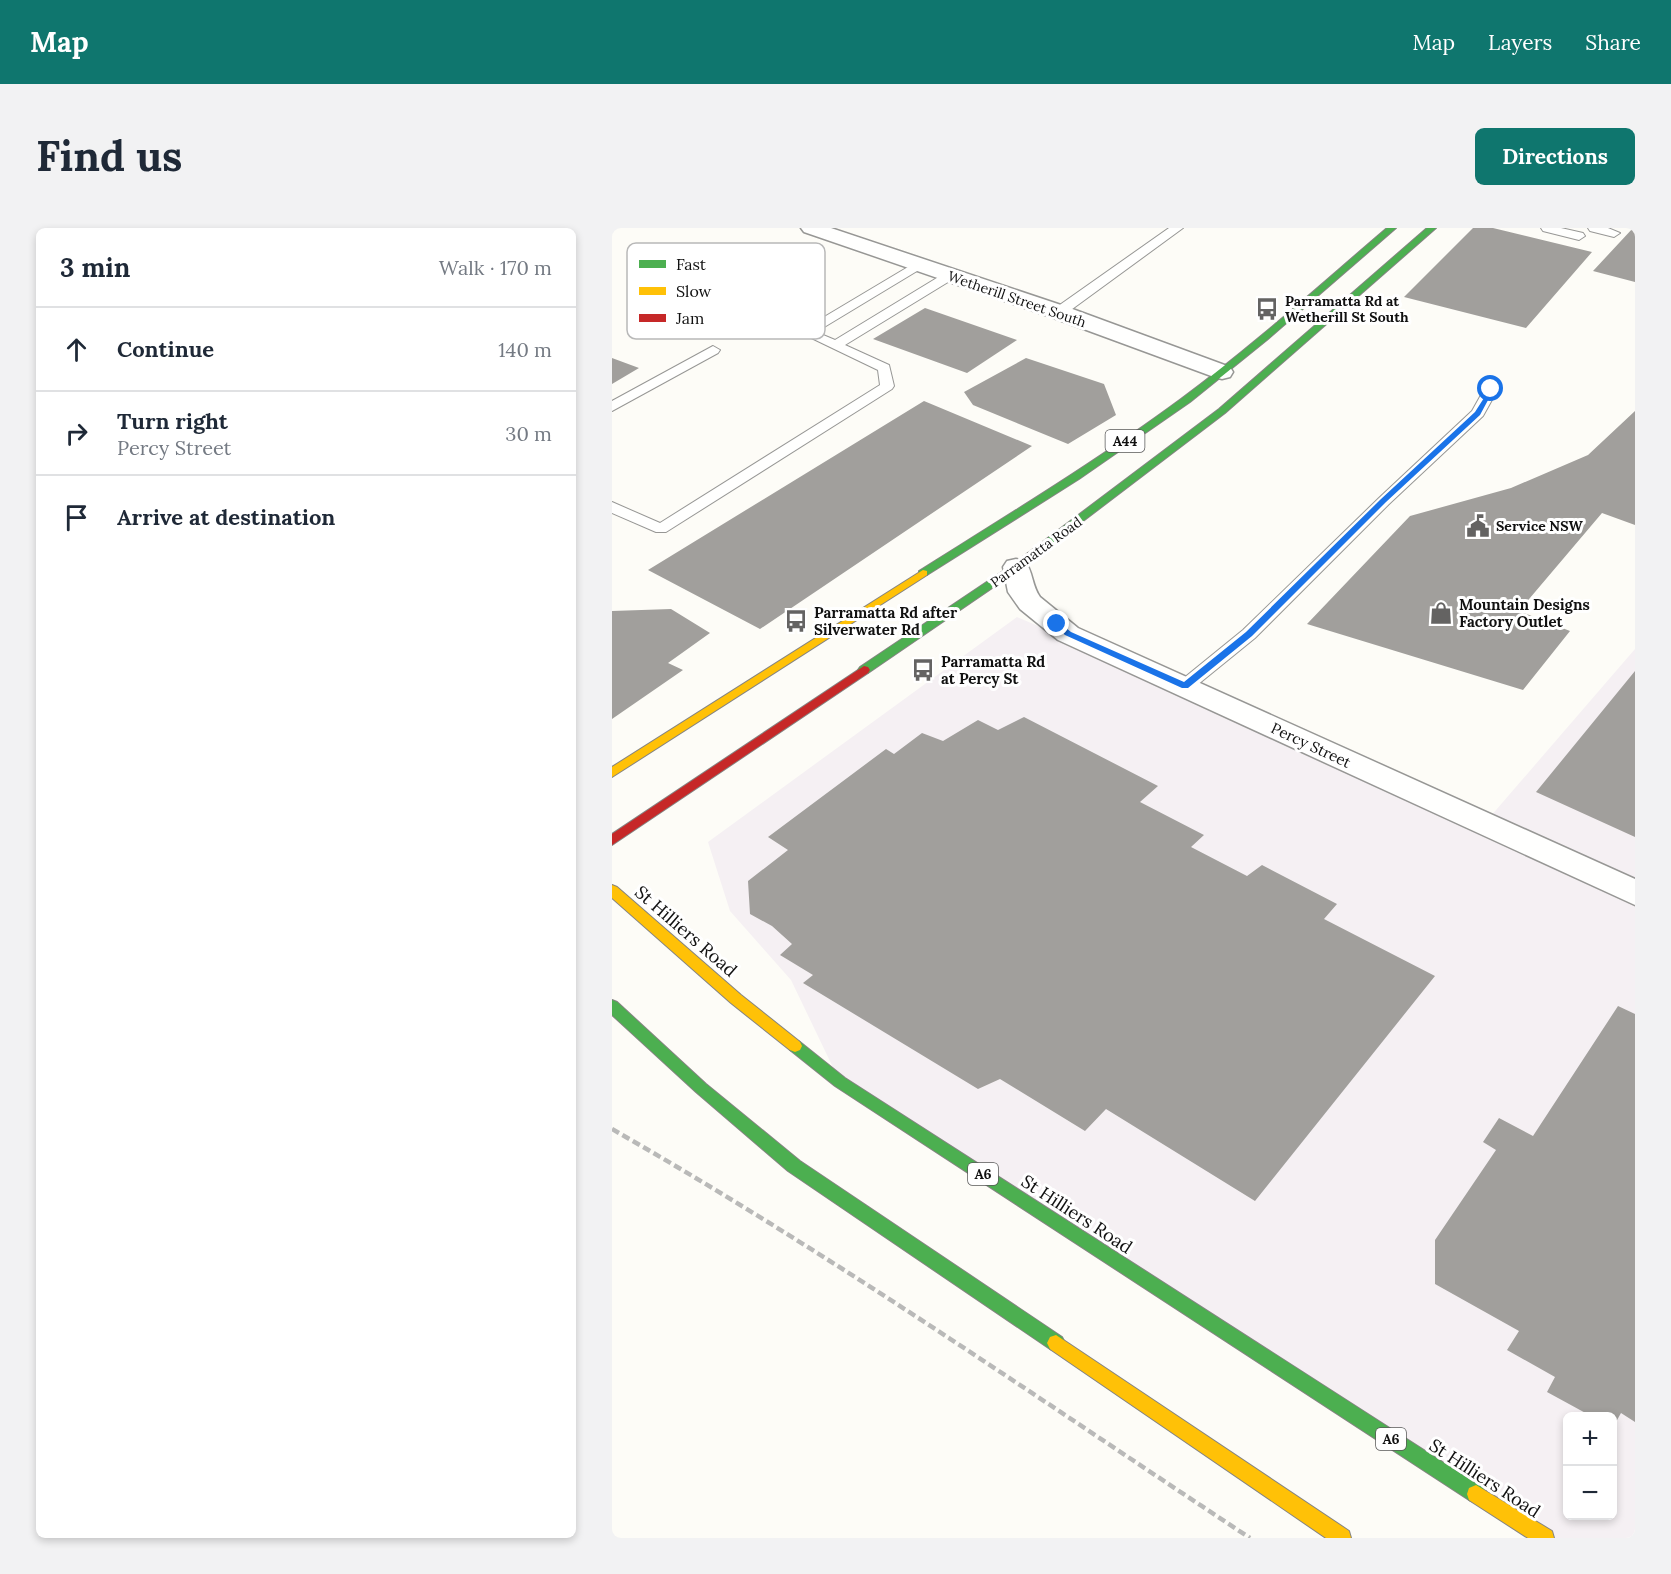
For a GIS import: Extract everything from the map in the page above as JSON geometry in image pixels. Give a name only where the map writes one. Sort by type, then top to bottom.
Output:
[{"type":"highway","name":"A44","points":[[612,773],[1081,472],[1222,372],[1392,228]]},
{"type":"highway","name":"Parramatta Road","points":[[612,840],[1016,567],[1222,411],[1432,228]]},
{"type":"highway","name":"St Hilliers Road","points":[[612,890],[736,999],[840,1082],[1545,1538]]},
{"type":"highway","points":[[612,1006],[701,1088],[794,1166],[1342,1538]]},
{"type":"street","name":"Wetherill Street South","points":[[811,228],[1059,312],[1222,372]]},
{"type":"street","name":"Percy Street","points":[[1016,567],[1026,599],[1068,634],[1635,893]]},
{"type":"lane","points":[[1059,312],[1177,228]]},
{"type":"lane","points":[[1547,228],[1579,236]]},
{"type":"lane","points":[[1594,228],[1614,233]]},
{"type":"lane","points":[[825,321],[918,265]]},
{"type":"lane","points":[[836,345],[949,276]]},
{"type":"lane","points":[[612,507],[661,530],[886,386],[884,368],[822,339]]},
{"type":"lane","points":[[612,407],[713,350]]},
{"type":"lane","points":[[1185,686],[1249,634],[1384,501],[1478,413],[1491,389]]},
{"type":"path","points":[[612,1129],[686,1171],[897,1305],[1250,1538]]},
{"type":"shaded area","points":[[1017,617],[1191,691],[1484,824],[1635,649],[1635,1538],[1545,1538],[840,1082],[791,980],[730,911],[708,842]]},
{"type":"building","points":[[1473,228],[1493,228],[1592,252],[1526,328],[1404,297]]},
{"type":"building","points":[[1635,228],[1635,282],[1593,271]]},
{"type":"building","points":[[925,308],[1017,340],[967,373],[873,339]]},
{"type":"building","points":[[612,358],[639,368],[612,384]]},
{"type":"building","points":[[1026,358],[1104,384],[1116,415],[1068,444],[973,405],[964,392]]},
{"type":"building","points":[[924,401],[1032,446],[760,629],[648,570]]},
{"type":"building","points":[[1635,411],[1635,525],[1602,513],[1519,611],[1570,631],[1523,690],[1307,624],[1410,516],[1511,488],[1588,455]]},
{"type":"building","points":[[671,609],[710,633],[668,663],[683,670],[612,719],[612,611]]},
{"type":"building","points":[[1635,671],[1635,837],[1536,792]]},
{"type":"building","points":[[1024,717],[1158,786],[1140,802],[1204,835],[1191,847],[1247,876],[1262,865],[1337,904],[1324,919],[1435,976],[1255,1201],[1106,1109],[1085,1131],[1000,1079],[978,1089],[803,983],[813,975],[780,955],[792,944],[772,926],[750,914],[748,881],[788,850],[768,837],[886,749],[894,754],[922,733],[943,741],[978,720],[998,730]]},
{"type":"building","points":[[1618,1006],[1635,1014],[1635,1422],[1621,1413],[1617,1420],[1617,1412],[1584,1412],[1547,1392],[1555,1377],[1507,1350],[1519,1331],[1435,1284],[1435,1240],[1496,1150],[1483,1142],[1499,1118],[1533,1136]]},
{"type":"traffic: fast","points":[[923,573],[1075,477],[1186,400],[1265,337],[1392,228]]},
{"type":"traffic: fast","points":[[864,670],[1016,567],[1222,411],[1432,228]]},
{"type":"traffic: fast","points":[[612,1006],[701,1088],[794,1166],[1056,1343]]},
{"type":"traffic: fast","points":[[795,1046],[840,1082],[1476,1494]]},
{"type":"traffic: slow","points":[[612,773],[923,573]]},
{"type":"traffic: slow","points":[[612,890],[736,999],[795,1046]]},
{"type":"traffic: slow","points":[[1056,1343],[1342,1538]]},
{"type":"traffic: slow","points":[[1476,1494],[1545,1538]]},
{"type":"traffic: jam","points":[[612,840],[864,670]]},
{"type":"place","name":"Parramatta Rd at Wetherill St South","points":[[1267,309]]},
{"type":"place","name":"Service NSW","points":[[1478,526]]},
{"type":"place","name":"Mountain Designs Factory Outlet","points":[[1441,613]]},
{"type":"place","name":"Parramatta Rd after Silverwater Rd","points":[[796,621]]},
{"type":"place","name":"Parramatta Rd at Percy St","points":[[923,670]]},
{"type":"route","points":[[1057,624],[1068,634],[1185,686],[1249,634],[1384,501],[1478,413],[1491,389]]}]
